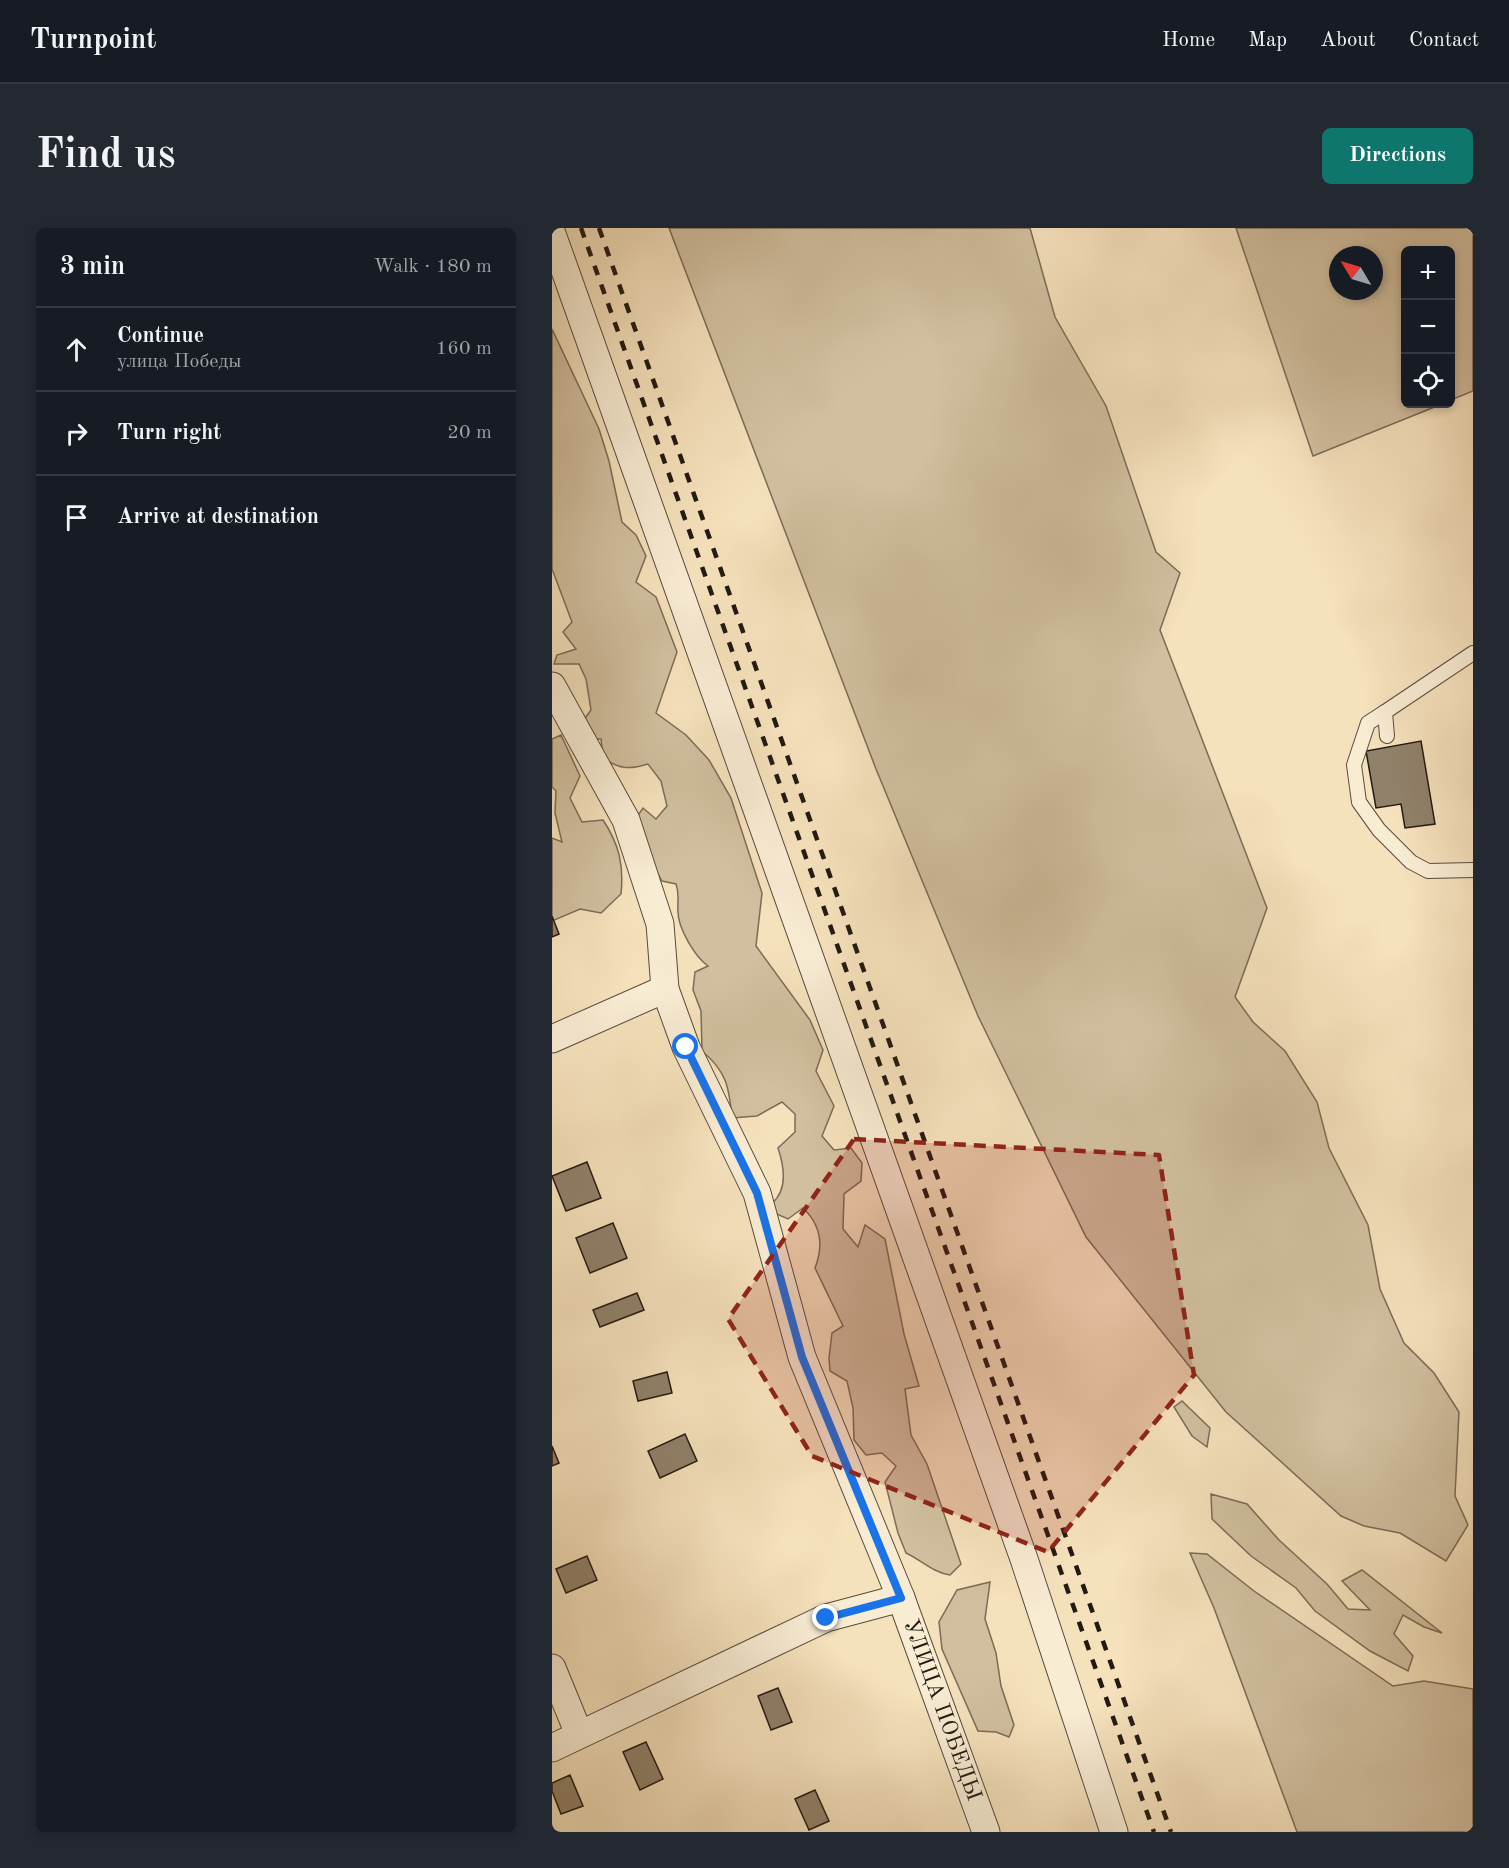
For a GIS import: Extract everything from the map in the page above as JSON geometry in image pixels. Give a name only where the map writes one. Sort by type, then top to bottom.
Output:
[{"type":"street","points":[[552,234],[1024,1559],[1113,1832]]},
{"type":"street","name":"УЛИЦА ПОБЕДЫ","points":[[552,686],[626,820],[660,924],[665,989],[686,1047],[757,1193],[802,1357],[901,1598],[986,1832]]},
{"type":"street","points":[[552,1039],[665,989]]},
{"type":"street","points":[[552,1748],[826,1618],[901,1598]]},
{"type":"street","points":[[552,1668],[579,1734]]},
{"type":"lane","points":[[1473,653],[1368,723],[1354,765],[1359,802],[1379,830],[1410,862],[1428,871],[1473,870]]},
{"type":"lane","points":[[1385,712],[1387,736]]},
{"type":"highlighted area","points":[[854,1139],[1159,1155],[1194,1375],[1048,1552],[812,1456],[728,1319]]},
{"type":"shaded area","points":[[669,228],[1030,228],[1055,317],[1106,406],[1156,552],[1180,573],[1160,630],[1267,908],[1235,997],[1253,1022],[1285,1051],[1317,1102],[1329,1148],[1368,1225],[1380,1289],[1404,1343],[1434,1373],[1459,1412],[1455,1496],[1468,1525],[1446,1561],[1400,1533],[1364,1526],[1341,1516],[1226,1412],[1086,1237],[978,1016],[876,769]]},
{"type":"shaded area","points":[[1236,228],[1473,228],[1473,391],[1455,398],[1455,246],[1401,246],[1401,408],[1432,408],[1313,456]]},
{"type":"shaded area","points":[[552,329],[599,429],[609,461],[622,522],[636,535],[646,556],[636,582],[656,597],[677,652],[656,713],[686,735],[709,760],[731,798],[762,893],[756,946],[810,1020],[823,1050],[816,1071],[834,1106],[822,1136],[834,1150],[851,1148],[862,1163],[861,1181],[844,1194],[843,1229],[858,1247],[865,1225],[885,1239],[904,1334],[919,1386],[905,1389],[911,1435],[927,1464],[961,1564],[950,1575],[933,1569],[906,1553],[898,1533],[885,1482],[896,1466],[882,1453],[866,1455],[854,1440],[853,1408],[847,1381],[830,1371],[832,1333],[843,1326],[815,1268],[820,1243],[814,1221],[803,1208],[788,1219],[772,1212],[772,1203],[783,1185],[782,1162],[778,1148],[795,1132],[795,1114],[782,1102],[757,1116],[732,1118],[730,1097],[722,1073],[702,1051],[701,1011],[693,990],[695,972],[708,966],[698,956],[684,934],[679,919],[676,884],[662,881],[646,853],[636,818],[643,808],[656,819],[667,806],[661,781],[648,764],[624,767],[603,758],[601,739],[587,739],[577,729],[591,710],[586,679],[579,664],[554,664],[557,655],[576,649],[563,632],[572,622],[552,569]]},
{"type":"shaded area","points":[[561,735],[580,776],[570,798],[582,822],[603,820],[617,846],[622,883],[621,894],[601,913],[580,909],[552,921],[552,838],[562,842],[555,813],[556,791],[552,787],[552,739]]},
{"type":"shaded area","points":[[1182,1401],[1210,1428],[1207,1447],[1192,1436],[1174,1407]]},
{"type":"shaded area","points":[[1211,1494],[1247,1504],[1279,1540],[1327,1584],[1348,1609],[1370,1610],[1342,1581],[1362,1570],[1442,1633],[1424,1627],[1403,1615],[1394,1634],[1413,1656],[1408,1671],[1370,1651],[1315,1611],[1296,1588],[1251,1556],[1212,1519]]},
{"type":"shaded area","points":[[1190,1553],[1207,1554],[1254,1591],[1393,1686],[1424,1681],[1473,1689],[1473,1832],[1297,1832],[1214,1608]]},
{"type":"shaded area","points":[[990,1582],[985,1619],[996,1653],[1001,1686],[1014,1725],[1009,1737],[996,1732],[978,1731],[942,1649],[939,1622],[957,1590]]},
{"type":"building","points":[[1421,741],[1435,824],[1405,828],[1401,804],[1376,808],[1366,751]]},
{"type":"building","points":[[552,916],[559,934],[552,937]]},
{"type":"building","points":[[587,1162],[601,1198],[566,1211],[552,1176]]},
{"type":"building","points":[[613,1223],[627,1258],[590,1273],[576,1238]]},
{"type":"building","points":[[637,1293],[644,1310],[600,1327],[593,1310]]},
{"type":"building","points":[[667,1372],[672,1393],[638,1401],[633,1381]]},
{"type":"building","points":[[685,1434],[697,1461],[660,1478],[648,1451]]},
{"type":"building","points":[[552,1446],[559,1463],[552,1466]]},
{"type":"building","points":[[587,1556],[597,1580],[566,1593],[556,1569]]},
{"type":"building","points":[[778,1688],[792,1722],[771,1730],[758,1696]]},
{"type":"building","points":[[646,1742],[663,1779],[640,1790],[623,1752]]},
{"type":"building","points":[[570,1775],[583,1806],[561,1814],[552,1791],[552,1783]]},
{"type":"building","points":[[815,1790],[829,1821],[809,1830],[795,1799]]},
{"type":"railway","points":[[581,228],[1154,1832]]},
{"type":"railway","points":[[599,228],[1171,1832]]},
{"type":"route","points":[[686,1047],[757,1193],[802,1357],[901,1598],[826,1618]]}]
